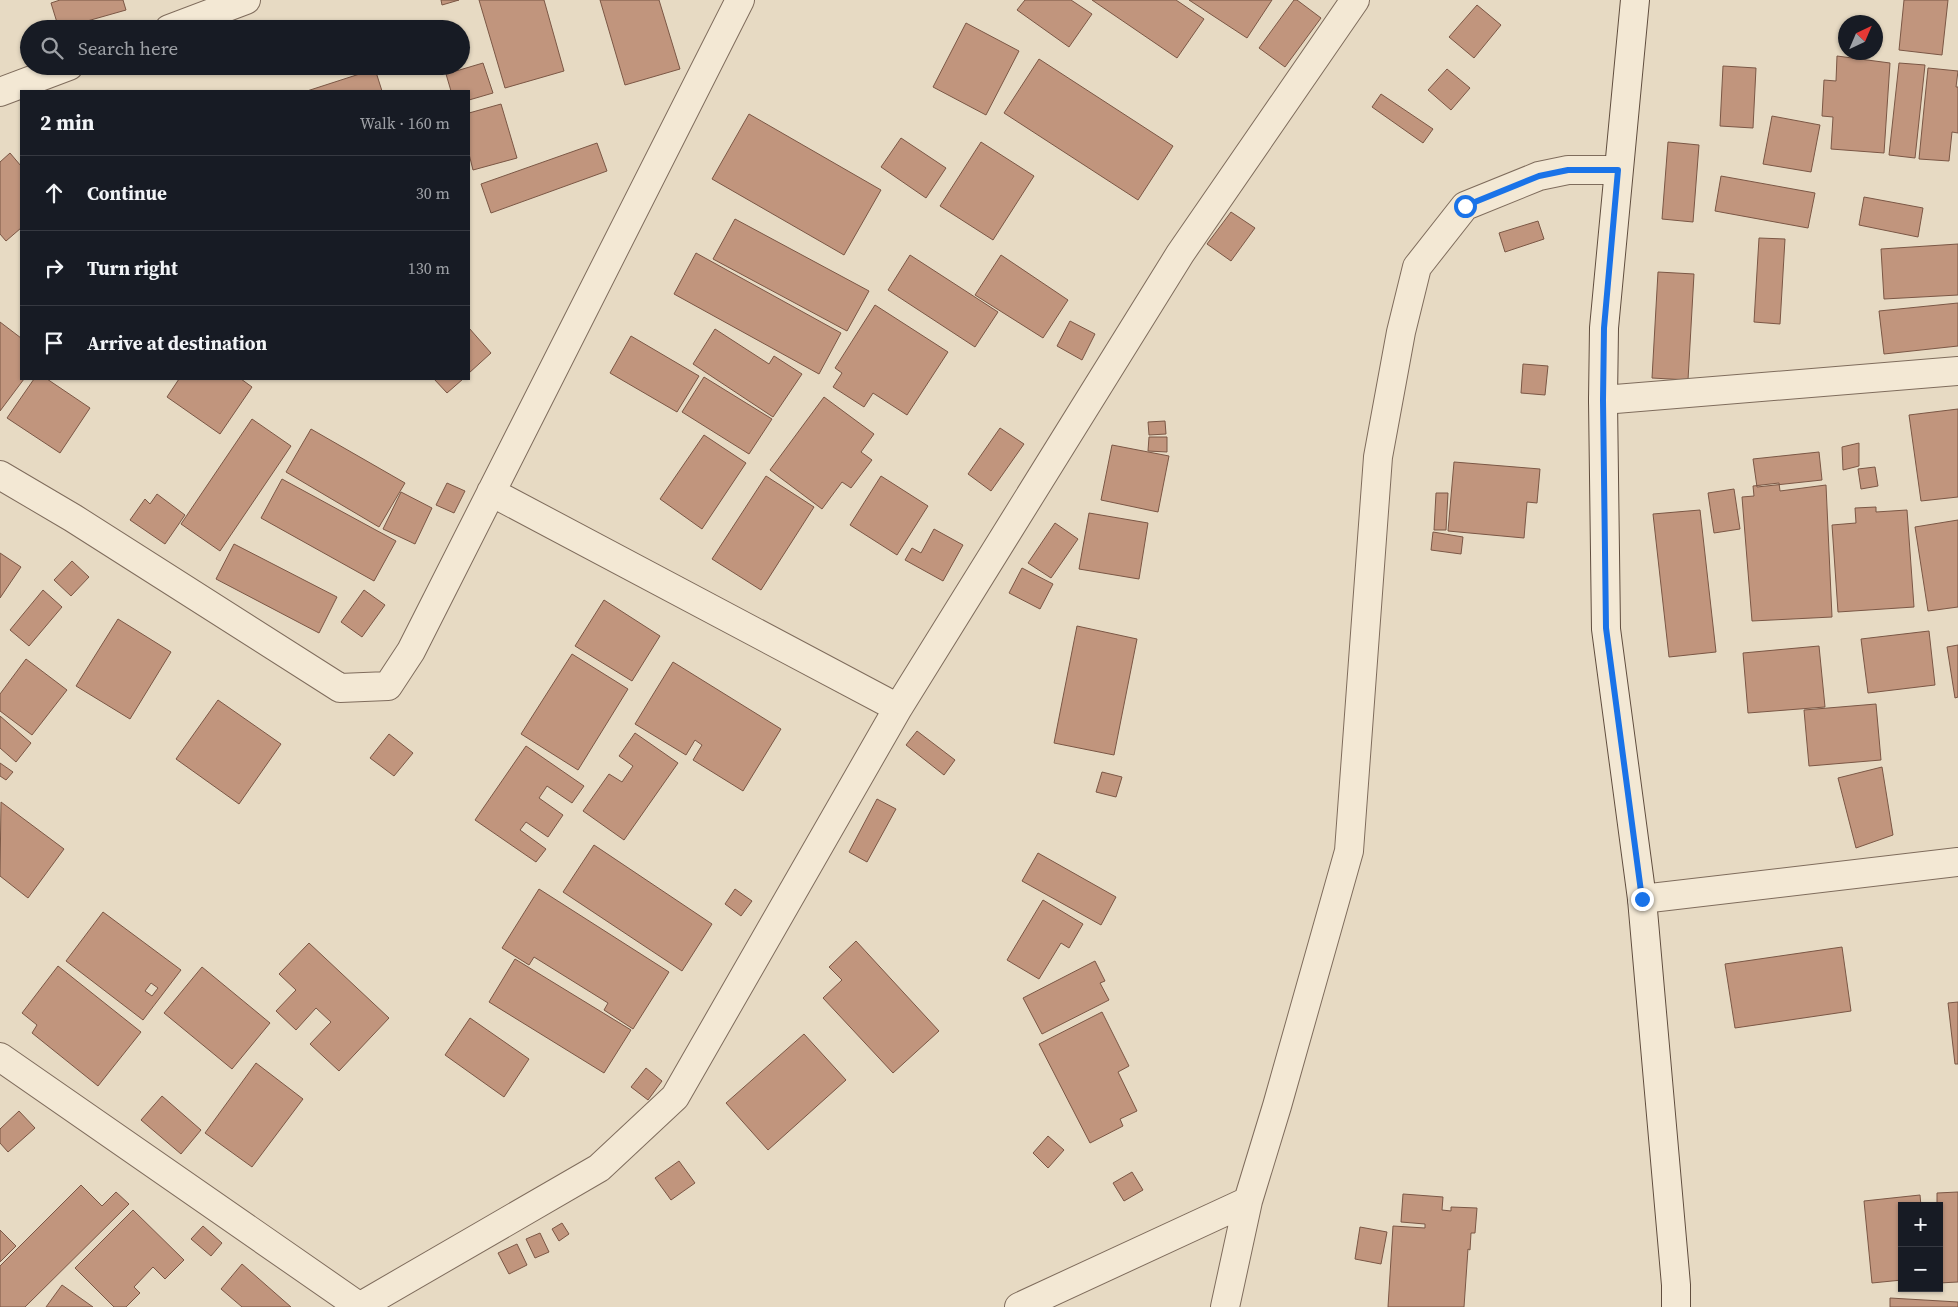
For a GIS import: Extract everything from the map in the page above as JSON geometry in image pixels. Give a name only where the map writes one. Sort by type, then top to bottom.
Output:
[{"type":"street","points":[[193,20],[246,0]]},
{"type":"street","points":[[0,474],[81,523],[340,688],[388,686],[411,651],[740,0]]},
{"type":"street","points":[[0,1057],[360,1307],[599,1168],[675,1097],[898,708],[1180,254],[1355,0]]},
{"type":"street","points":[[1635,0],[1604,328],[1606,628],[1642,899],[1676,1285],[1676,1307]]},
{"type":"street","points":[[0,92],[45,75]]},
{"type":"street","points":[[1225,1307],[1248,1201],[1277,1106],[1349,851],[1378,457],[1401,332],[1417,267],[1465,206],[1539,176],[1568,170],[1618,170]]},
{"type":"street","points":[[1603,400],[1958,372]]},
{"type":"street","points":[[491,492],[898,708]]},
{"type":"street","points":[[1642,899],[1958,862]]},
{"type":"street","points":[[1019,1307],[1248,1201]]},
{"type":"building","points":[[60,0],[123,0],[126,10],[91,20],[56,20],[51,3]]},
{"type":"building","points":[[441,0],[459,0],[442,5]]},
{"type":"building","points":[[479,0],[544,0],[564,71],[505,88]]},
{"type":"building","points":[[600,0],[659,0],[680,69],[625,85]]},
{"type":"building","points":[[1025,0],[1071,0],[1092,14],[1069,47],[1017,10]]},
{"type":"building","points":[[1092,0],[1176,0],[1204,19],[1177,58]]},
{"type":"building","points":[[1189,0],[1272,0],[1247,38]]},
{"type":"building","points":[[1294,0],[1297,0],[1321,18],[1285,67],[1259,48]]},
{"type":"building","points":[[1904,0],[1948,0],[1942,55],[1899,50]]},
{"type":"building","points":[[1477,5],[1501,25],[1474,58],[1449,37]]},
{"type":"building","points":[[966,23],[1019,51],[986,115],[933,87]]},
{"type":"building","points":[[1837,56],[1838,60],[1867,60],[1890,63],[1884,153],[1831,149],[1833,117],[1822,116],[1824,80],[1836,81]]},
{"type":"building","points":[[1039,59],[1173,146],[1138,200],[1004,113]]},
{"type":"building","points":[[483,63],[493,93],[470,100],[470,90],[451,90],[446,75],[470,75],[470,67]]},
{"type":"building","points":[[1899,63],[1925,65],[1915,158],[1889,155]]},
{"type":"building","points":[[1723,66],[1756,68],[1753,128],[1720,126]]},
{"type":"building","points":[[1928,68],[1958,71],[1956,87],[1958,87],[1958,133],[1952,132],[1949,161],[1919,159]]},
{"type":"building","points":[[1447,69],[1470,88],[1451,110],[1428,90]]},
{"type":"building","points":[[356,75],[377,75],[382,90],[310,90]]},
{"type":"building","points":[[1381,94],[1433,129],[1423,143],[1372,107]]},
{"type":"building","points":[[501,104],[517,158],[473,170],[470,158],[470,113]]},
{"type":"building","points":[[749,114],[881,190],[844,255],[712,179]]},
{"type":"building","points":[[1772,116],[1820,125],[1811,172],[1763,164]]},
{"type":"building","points":[[901,138],[946,168],[926,198],[881,167]]},
{"type":"building","points":[[981,142],[1034,176],[993,240],[940,206]]},
{"type":"building","points":[[1668,142],[1699,145],[1693,222],[1662,219]]},
{"type":"building","points":[[597,143],[607,171],[491,213],[481,184]]},
{"type":"building","points":[[10,153],[20,165],[20,229],[6,241],[0,234],[0,162]]},
{"type":"building","points":[[1721,176],[1815,193],[1808,228],[1715,211]]},
{"type":"building","points":[[1864,197],[1923,208],[1918,237],[1859,225]]},
{"type":"building","points":[[1231,212],[1255,228],[1231,261],[1207,244]]},
{"type":"building","points":[[735,219],[869,291],[847,331],[713,259]]},
{"type":"building","points":[[1538,221],[1544,239],[1505,252],[1499,233]]},
{"type":"building","points":[[1759,238],[1785,239],[1780,324],[1754,322]]},
{"type":"building","points":[[1958,244],[1958,295],[1884,299],[1881,249]]},
{"type":"building","points":[[696,253],[841,333],[819,374],[674,294]]},
{"type":"building","points":[[910,255],[998,312],[975,347],[888,290]]},
{"type":"building","points":[[1001,255],[1068,300],[1043,338],[975,295]]},
{"type":"building","points":[[1658,272],[1694,274],[1688,380],[1652,378]]},
{"type":"building","points":[[1958,303],[1958,346],[1884,354],[1879,311]]},
{"type":"building","points":[[875,305],[948,352],[907,415],[873,393],[864,407],[833,387],[842,373],[835,368]]},
{"type":"building","points":[[1070,321],[1095,334],[1082,360],[1057,346]]},
{"type":"building","points":[[0,322],[20,337],[20,380],[23,380],[0,411]]},
{"type":"building","points":[[470,329],[491,353],[470,372]]},
{"type":"building","points":[[715,329],[769,364],[774,356],[802,374],[773,417],[693,364]]},
{"type":"building","points":[[631,336],[699,376],[677,412],[610,373]]},
{"type":"building","points":[[1523,364],[1548,366],[1545,395],[1521,393]]},
{"type":"building","points":[[704,377],[772,419],[749,454],[682,412]]},
{"type":"building","points":[[33,380],[48,380],[90,408],[60,453],[7,418]]},
{"type":"building","points":[[178,380],[242,380],[252,387],[220,434],[167,397]]},
{"type":"building","points":[[435,380],[462,380],[447,393]]},
{"type":"building","points":[[824,397],[874,434],[861,452],[872,460],[851,488],[842,482],[822,509],[770,470]]},
{"type":"building","points":[[1958,409],[1958,497],[1921,501],[1909,415]]},
{"type":"building","points":[[252,419],[291,446],[220,551],[181,524]]},
{"type":"building","points":[[1165,421],[1166,434],[1149,435],[1148,422]]},
{"type":"building","points":[[1000,428],[1024,444],[991,491],[968,474]]},
{"type":"building","points":[[311,429],[405,483],[379,527],[286,472]]},
{"type":"building","points":[[704,435],[746,463],[702,529],[660,499]]},
{"type":"building","points":[[1149,437],[1167,437],[1167,452],[1148,451]]},
{"type":"building","points":[[1859,443],[1859,466],[1843,470],[1842,447]]},
{"type":"building","points":[[1112,445],[1169,456],[1158,512],[1101,500]]},
{"type":"building","points":[[1819,452],[1822,480],[1757,487],[1753,459]]},
{"type":"building","points":[[1454,462],[1540,469],[1537,503],[1527,502],[1524,538],[1448,531]]},
{"type":"building","points":[[1875,467],[1878,486],[1861,489],[1858,469]]},
{"type":"building","points":[[766,476],[814,507],[761,590],[712,559]]},
{"type":"building","points":[[881,476],[928,506],[897,555],[850,525]]},
{"type":"building","points":[[282,479],[396,541],[374,581],[261,518]]},
{"type":"building","points":[[447,483],[465,491],[454,513],[436,505]]},
{"type":"building","points":[[1779,483],[1780,491],[1826,485],[1832,617],[1752,621],[1742,497],[1754,496],[1753,486]]},
{"type":"building","points":[[1734,489],[1740,529],[1714,533],[1708,493]]},
{"type":"building","points":[[401,492],[432,508],[415,544],[383,529]]},
{"type":"building","points":[[1436,493],[1448,493],[1446,530],[1434,530]]},
{"type":"building","points":[[157,494],[185,515],[165,544],[130,520],[145,499],[150,504]]},
{"type":"building","points":[[1876,507],[1876,512],[1907,510],[1914,607],[1838,612],[1832,525],[1856,523],[1855,508]]},
{"type":"building","points":[[1700,510],[1716,652],[1669,657],[1653,514]]},
{"type":"building","points":[[1089,513],[1148,523],[1139,579],[1079,569]]},
{"type":"building","points":[[1958,520],[1958,607],[1928,611],[1915,527]]},
{"type":"building","points":[[1055,523],[1078,539],[1051,578],[1028,563]]},
{"type":"building","points":[[934,529],[963,545],[943,581],[905,560],[912,548],[921,553]]},
{"type":"building","points":[[1433,532],[1463,537],[1461,554],[1431,550]]},
{"type":"building","points":[[234,544],[337,597],[319,633],[216,579]]},
{"type":"building","points":[[0,553],[21,567],[0,598]]},
{"type":"building","points":[[72,561],[89,577],[71,596],[54,580]]},
{"type":"building","points":[[1022,568],[1053,584],[1040,609],[1009,593]]},
{"type":"building","points":[[43,590],[62,607],[29,646],[10,630]]},
{"type":"building","points":[[364,590],[385,605],[362,637],[341,622]]},
{"type":"building","points":[[604,600],[660,636],[632,681],[575,646]]},
{"type":"building","points":[[118,619],[171,652],[130,719],[76,686]]},
{"type":"building","points":[[1077,626],[1137,639],[1114,755],[1054,743]]},
{"type":"building","points":[[1929,631],[1935,685],[1868,693],[1861,639]]},
{"type":"building","points":[[1958,645],[1958,697],[1955,698],[1947,647]]},
{"type":"building","points":[[1819,646],[1825,707],[1748,713],[1743,653]]},
{"type":"building","points":[[572,654],[628,689],[578,770],[521,734]]},
{"type":"building","points":[[26,659],[67,690],[32,735],[0,711],[0,694]]},
{"type":"building","points":[[673,662],[781,729],[743,791],[693,760],[702,745],[695,740],[686,755],[635,724]]},
{"type":"building","points":[[218,700],[281,744],[239,804],[176,759]]},
{"type":"building","points":[[1876,704],[1881,760],[1809,766],[1804,710]]},
{"type":"building","points":[[0,716],[31,743],[16,762],[0,748]]},
{"type":"building","points":[[917,731],[955,760],[944,775],[906,745]]},
{"type":"building","points":[[635,733],[678,763],[624,840],[583,811],[609,774],[622,782],[633,766],[619,756]]},
{"type":"building","points":[[389,734],[413,753],[394,776],[370,758]]},
{"type":"building","points":[[526,746],[584,786],[572,803],[547,786],[539,798],[563,815],[548,837],[526,822],[520,830],[546,849],[536,862],[475,820]]},
{"type":"building","points":[[0,763],[13,772],[6,780],[0,776]]},
{"type":"building","points":[[1882,767],[1893,835],[1856,848],[1838,778]]},
{"type":"building","points":[[1102,772],[1122,777],[1116,797],[1096,792]]},
{"type":"building","points":[[877,799],[896,809],[867,862],[849,852]]},
{"type":"building","points":[[1,802],[64,849],[28,898],[0,876]]},
{"type":"building","points":[[594,845],[712,924],[682,971],[563,892]]},
{"type":"building","points":[[1038,853],[1116,897],[1101,925],[1022,881]]},
{"type":"building","points":[[539,889],[669,972],[633,1029],[604,1010],[608,1003],[534,957],[529,965],[502,948]]},
{"type":"building","points":[[735,889],[752,901],[741,916],[725,904]]},
{"type":"building","points":[[1043,900],[1083,924],[1069,948],[1061,943],[1039,979],[1007,960]]},
{"type":"building","points":[[103,912],[181,970],[143,1020],[66,961]],"holes":[[[151,983],[158,988],[152,996],[145,991]]]},
{"type":"building","points":[[856,941],[939,1031],[893,1073],[823,998],[842,980],[829,967]]},
{"type":"building","points":[[309,943],[389,1018],[339,1071],[310,1044],[331,1022],[316,1008],[296,1030],[276,1011],[296,990],[279,974]]},
{"type":"building","points":[[1842,947],[1851,1011],[1735,1028],[1725,964]]},
{"type":"building","points":[[515,959],[631,1030],[604,1073],[489,1002]]},
{"type":"building","points":[[1095,961],[1105,981],[1100,983],[1109,1000],[1042,1034],[1023,998]]},
{"type":"building","points":[[58,966],[141,1032],[98,1086],[32,1033],[37,1025],[22,1013]]},
{"type":"building","points":[[202,967],[270,1023],[232,1069],[164,1013]]},
{"type":"building","points":[[1958,1002],[1958,1064],[1955,1064],[1948,1003]]},
{"type":"building","points":[[1102,1012],[1129,1066],[1118,1072],[1137,1111],[1120,1119],[1123,1126],[1090,1143],[1039,1044]]},
{"type":"building","points":[[470,1018],[529,1059],[504,1097],[445,1055]]},
{"type":"building","points":[[804,1034],[846,1080],[768,1150],[726,1103]]},
{"type":"building","points":[[256,1063],[303,1099],[252,1167],[205,1133]]},
{"type":"building","points":[[646,1068],[662,1081],[648,1100],[631,1087]]},
{"type":"building","points":[[162,1096],[201,1130],[181,1154],[141,1120]]},
{"type":"building","points":[[19,1111],[35,1128],[8,1152],[0,1143],[0,1129]]},
{"type":"building","points":[[1048,1136],[1064,1150],[1048,1168],[1033,1153]]},
{"type":"building","points":[[679,1161],[695,1183],[671,1200],[655,1178]]},
{"type":"building","points":[[1132,1172],[1143,1190],[1124,1201],[1113,1183]]},
{"type":"building","points":[[81,1185],[102,1206],[116,1192],[129,1204],[25,1307],[0,1307],[0,1266]]},
{"type":"building","points":[[1958,1192],[1958,1282],[1943,1283],[1943,1202],[1937,1202],[1937,1193]]},
{"type":"building","points":[[1403,1194],[1443,1197],[1442,1210],[1451,1211],[1451,1207],[1477,1208],[1475,1233],[1471,1233],[1470,1250],[1468,1249],[1464,1307],[1388,1307],[1393,1226],[1425,1228],[1425,1224],[1401,1222]]},
{"type":"building","points":[[1920,1195],[1921,1202],[1898,1202],[1898,1280],[1872,1283],[1864,1201]]},
{"type":"building","points":[[133,1210],[184,1260],[165,1279],[153,1267],[134,1287],[140,1293],[126,1307],[114,1307],[75,1268]]},
{"type":"building","points":[[562,1223],[569,1234],[559,1241],[552,1229]]},
{"type":"building","points":[[203,1226],[222,1243],[211,1256],[191,1239]]},
{"type":"building","points":[[1360,1227],[1387,1232],[1381,1264],[1355,1259]]},
{"type":"building","points":[[0,1230],[16,1246],[0,1262]]},
{"type":"building","points":[[540,1233],[549,1252],[535,1258],[526,1239]]},
{"type":"building","points":[[517,1244],[527,1265],[509,1274],[498,1253]]},
{"type":"building","points":[[242,1264],[291,1307],[242,1307],[221,1289]]},
{"type":"building","points":[[62,1285],[93,1307],[46,1307]]},
{"type":"building","points":[[1890,1298],[1958,1302],[1958,1307],[1890,1307]]},
{"type":"route","points":[[1465,206],[1539,176],[1568,170],[1618,170],[1604,328],[1606,628],[1642,899]]}]
